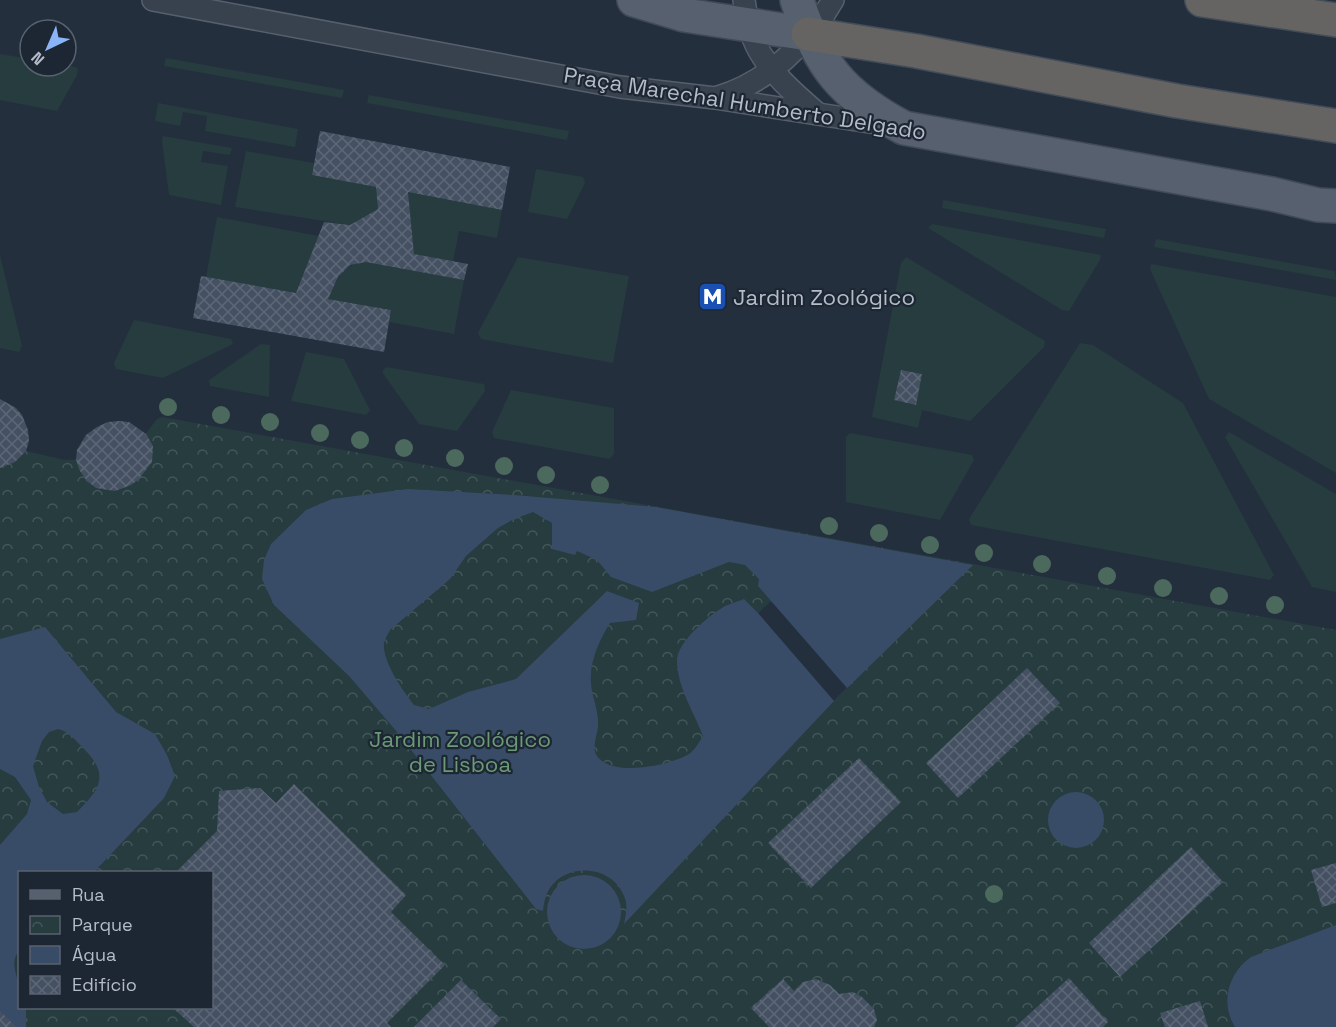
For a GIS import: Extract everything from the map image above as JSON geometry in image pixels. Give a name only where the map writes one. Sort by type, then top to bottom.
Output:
[{"type":"highway","points":[[1202,0],[1336,20]]},
{"type":"highway","points":[[808,34],[916,51],[1177,101],[1336,126]]},
{"type":"main road","points":[[634,0],[684,15],[746,12],[808,34]]},
{"type":"main road","points":[[797,0],[808,34],[831,72],[850,93],[874,112],[904,128]]},
{"type":"main road","name":"Praça Marechal Humberto Delgado","points":[[904,128],[1249,190],[1330,208]]},
{"type":"lane","name":"Praça Marechal Humberto Delgado","points":[[153,0],[620,87],[715,98],[904,128]]},
{"type":"lane","points":[[715,98],[749,86],[772,69],[808,34],[833,0]]},
{"type":"lane","points":[[746,12],[756,45],[772,69],[818,114]]},
{"type":"green space","points":[[0,54],[18,57],[18,78],[75,78],[57,111],[0,100]]},
{"type":"green space","points":[[166,58],[344,90],[342,98],[164,66]]},
{"type":"green space","points":[[369,95],[569,131],[567,140],[367,103]]},
{"type":"green space","points":[[158,103],[298,129],[295,147],[205,131],[207,116],[183,112],[180,126],[155,121]]},
{"type":"green space","points":[[163,136],[232,148],[230,155],[203,151],[201,162],[228,166],[221,205],[169,195]]},
{"type":"green space","points":[[246,151],[314,163],[312,175],[376,187],[378,209],[350,225],[235,207]]},
{"type":"green space","points":[[536,169],[583,177],[585,183],[567,219],[528,212]]},
{"type":"green space","points":[[408,192],[502,210],[497,238],[459,231],[453,262],[414,254]]},
{"type":"green space","points":[[943,200],[1106,229],[1104,238],[942,208]]},
{"type":"green space","points":[[217,217],[319,236],[296,293],[206,277]]},
{"type":"green space","points":[[932,224],[1101,255],[1069,311],[1062,310],[928,228]]},
{"type":"green space","points":[[1156,239],[1335,271],[1336,280],[1154,247]]},
{"type":"green space","points":[[0,255],[22,346],[19,352],[0,348]]},
{"type":"green space","points":[[518,257],[629,276],[613,363],[481,339],[478,333]]},
{"type":"green space","points":[[906,257],[1045,341],[1044,347],[970,421],[922,410],[918,428],[872,417],[901,263]],"holes":[[[901,370],[922,374],[915,405],[894,400]]]},
{"type":"green space","points":[[359,262],[375,262],[464,280],[454,334],[389,322],[391,310],[328,299],[343,272]]},
{"type":"green space","points":[[1151,264],[1336,297],[1336,473],[1209,399],[1150,269]]},
{"type":"green space","points":[[134,320],[231,339],[233,344],[163,378],[116,369],[114,363]]},
{"type":"green space","points":[[1080,343],[1093,345],[1183,403],[1274,575],[1270,580],[971,525],[969,519]]},
{"type":"green space","points":[[261,344],[270,345],[269,397],[210,386],[209,380]]},
{"type":"green space","points":[[306,352],[344,359],[370,410],[366,415],[291,401]]},
{"type":"green space","points":[[386,367],[484,384],[485,391],[457,431],[419,424],[382,372]]},
{"type":"green space","points":[[511,390],[614,408],[614,454],[610,459],[494,438],[492,432]]},
{"type":"green space","name":"Jardim Zoológico de Lisboa","points":[[0,412],[25,451],[65,460],[88,459],[138,444],[157,419],[162,417],[1336,630],[1336,1027],[0,1027]]},
{"type":"green space","points":[[1229,432],[1336,494],[1336,592],[1312,587],[1225,437]]},
{"type":"green space","points":[[850,433],[972,455],[974,460],[940,520],[846,502],[846,437]]},
{"type":"water","points":[[408,489],[656,507],[973,565],[834,701],[624,924],[626,903],[618,886],[610,878],[589,871],[567,874],[558,880],[547,893],[543,911],[536,909],[397,732],[349,676],[274,605],[262,579],[264,560],[271,544],[306,510],[332,499]],"holes":[[[533,512],[552,523],[552,549],[575,555],[577,551],[597,560],[611,577],[652,592],[729,562],[745,565],[759,579],[758,586],[771,601],[758,613],[744,599],[724,607],[694,631],[678,653],[680,680],[703,736],[689,754],[656,765],[628,768],[605,763],[595,753],[598,720],[591,684],[593,660],[610,623],[636,620],[639,603],[607,591],[516,679],[468,692],[429,709],[414,705],[399,684],[384,650],[384,643],[390,630],[450,579],[466,556],[498,528]]]},
{"type":"water","points":[[45,627],[116,712],[155,734],[167,755],[175,776],[164,798],[95,871],[18,871],[18,953],[14,965],[18,983],[18,1009],[26,1009],[26,1027],[0,1027],[0,845],[27,814],[31,800],[15,777],[0,769],[0,639]],"holes":[[[58,729],[66,732],[92,758],[97,767],[99,782],[91,796],[77,812],[63,814],[47,802],[39,787],[33,766],[42,741],[49,732]]]},
{"type":"water","points":[[1071,792],[1081,792],[1096,800],[1102,809],[1104,820],[1102,831],[1096,840],[1081,848],[1071,848],[1060,843],[1053,836],[1048,825],[1048,815],[1053,804],[1060,797]]},
{"type":"water","points":[[577,875],[591,875],[605,881],[615,891],[621,905],[619,926],[605,943],[591,949],[577,949],[563,943],[553,933],[547,919],[547,905],[553,891],[563,881]]},
{"type":"water","points":[[1336,925],[1336,1027],[1235,1027],[1230,1018],[1227,999],[1232,980],[1243,964],[1251,957]]},
{"type":"pier","points":[[771,601],[847,688],[834,701],[758,613]]},
{"type":"building","points":[[320,131],[510,167],[502,210],[408,192],[414,254],[468,264],[464,280],[366,262],[350,265],[338,277],[328,299],[391,310],[384,352],[193,318],[201,276],[296,293],[324,222],[350,225],[378,209],[376,187],[312,175]]},
{"type":"building","points":[[901,370],[922,374],[916,405],[894,400]]},
{"type":"building","points":[[0,399],[16,408],[22,415],[28,430],[29,441],[26,451],[15,462],[0,468]]},
{"type":"building","points":[[108,422],[129,422],[146,434],[153,446],[152,462],[131,485],[115,491],[96,488],[80,471],[76,460],[77,450],[86,435],[97,427]]},
{"type":"building","points":[[1027,668],[1060,703],[958,798],[926,763]]},
{"type":"building","points":[[859,758],[901,802],[811,888],[768,843]]},
{"type":"building","points":[[294,784],[406,895],[391,912],[445,965],[387,1023],[391,1027],[194,1027],[174,1009],[213,1009],[213,871],[177,871],[217,831],[219,791],[260,788],[276,803]]},
{"type":"building","points":[[1191,847],[1223,882],[1120,977],[1089,943]]},
{"type":"building","points":[[1336,863],[1336,903],[1322,907],[1311,870]]},
{"type":"building","points":[[1069,978],[1108,1022],[1103,1027],[1015,1027]]},
{"type":"building","points":[[783,979],[794,991],[803,982],[816,979],[830,985],[839,994],[853,992],[874,1009],[877,1020],[874,1027],[769,1027],[751,1008]]},
{"type":"building","points":[[461,980],[501,1019],[493,1027],[414,1027]]},
{"type":"building","points":[[1200,1001],[1208,1027],[1165,1027],[1160,1013]]},
{"type":"building","points":[[0,1011],[16,1027],[0,1027]]},
{"type":"place","name":"Jardim Zoológico","points":[[712,297]]}]
